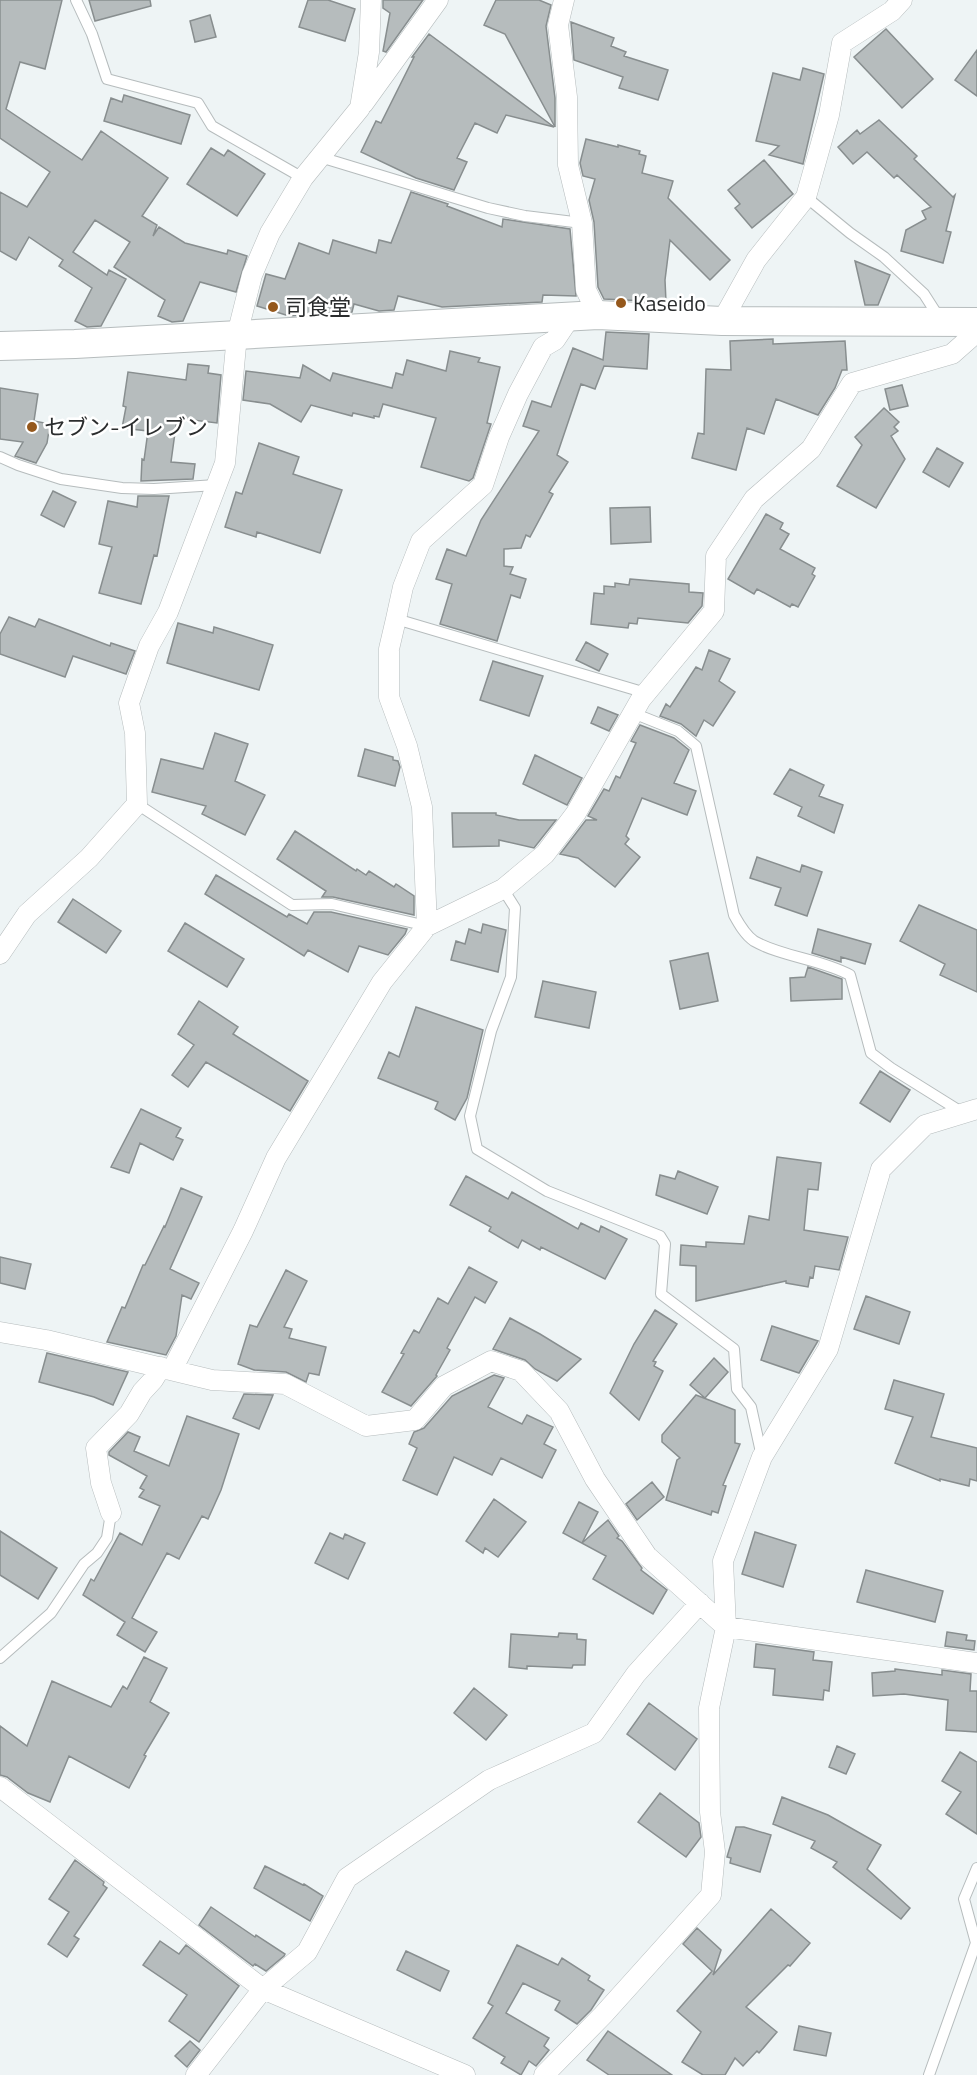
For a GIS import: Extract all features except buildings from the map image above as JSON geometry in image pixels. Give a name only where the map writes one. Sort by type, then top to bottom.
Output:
[{"type":"street","points":[[360,108],[369,52],[371,0]]},
{"type":"street","points":[[0,954],[27,914],[89,858],[137,804],[135,733],[129,704],[149,646],[168,612],[225,464],[237,335],[252,275],[270,233],[303,178],[360,108],[438,0]]},
{"type":"street","points":[[427,927],[423,807],[407,746],[389,697],[389,649],[404,587],[421,541],[483,485],[499,437],[518,394],[543,347],[555,340],[584,315],[586,290],[582,223],[568,165],[567,97],[558,25],[564,0]]},
{"type":"street","points":[[722,321],[756,260],[806,197],[829,115],[842,43],[892,11],[902,0]]},
{"type":"street","points":[[0,346],[584,315],[722,321],[977,322]]},
{"type":"street","points":[[111,1513],[101,1483],[96,1448],[129,1414],[142,1392],[167,1368],[243,1230],[276,1158],[382,982],[427,927],[503,889],[545,854],[576,813],[646,693],[714,611],[716,556],[754,499],[811,448],[852,383],[952,354],[977,332]]},
{"type":"street","points":[[544,2075],[603,2015],[711,1895],[715,1852],[710,1812],[709,1708],[726,1627],[723,1561],[762,1457],[828,1349],[881,1169],[925,1125],[970,1111]]},
{"type":"street","points":[[0,1332],[46,1340],[212,1380],[285,1384],[366,1426],[415,1420],[444,1386],[491,1361],[521,1371],[559,1411],[596,1479],[647,1556],[726,1627],[977,1663]]},
{"type":"street","points":[[196,2075],[263,1989],[307,1952],[346,1878],[489,1780],[594,1733],[636,1674],[700,1603]]},
{"type":"street","points":[[0,1787],[263,1989],[465,2075]]},
{"type":"lane","points":[[76,0],[92,34],[107,79],[198,103],[212,126],[303,178]]},
{"type":"lane","points":[[320,157],[488,208],[525,216],[582,223]]},
{"type":"lane","points":[[806,197],[884,257],[924,294],[942,322]]},
{"type":"lane","points":[[0,457],[61,478],[122,488],[154,489],[216,485]]},
{"type":"lane","points":[[396,619],[646,693]]},
{"type":"lane","points":[[633,712],[678,731],[696,746],[734,915],[742,930],[753,940],[790,954],[839,968],[850,975],[871,1053],[891,1068],[970,1111]]},
{"type":"lane","points":[[137,804],[292,905],[332,904],[427,927]]},
{"type":"lane","points":[[503,889],[515,908],[511,977],[491,1031],[470,1116],[477,1149],[547,1191],[660,1236],[665,1244],[661,1294],[735,1349],[736,1389],[750,1407],[762,1457]]},
{"type":"lane","points":[[0,1658],[51,1613],[84,1564],[97,1553],[107,1538],[111,1513]]},
{"type":"lane","points":[[929,2075],[976,1943],[964,1899],[977,1868]]},
{"type":"place","name":"Kaseido","points":[[621,303]]},
{"type":"place","name":"司食堂","points":[[273,307]]},
{"type":"place","name":"セブン-イレブン","points":[[32,427]]}]
